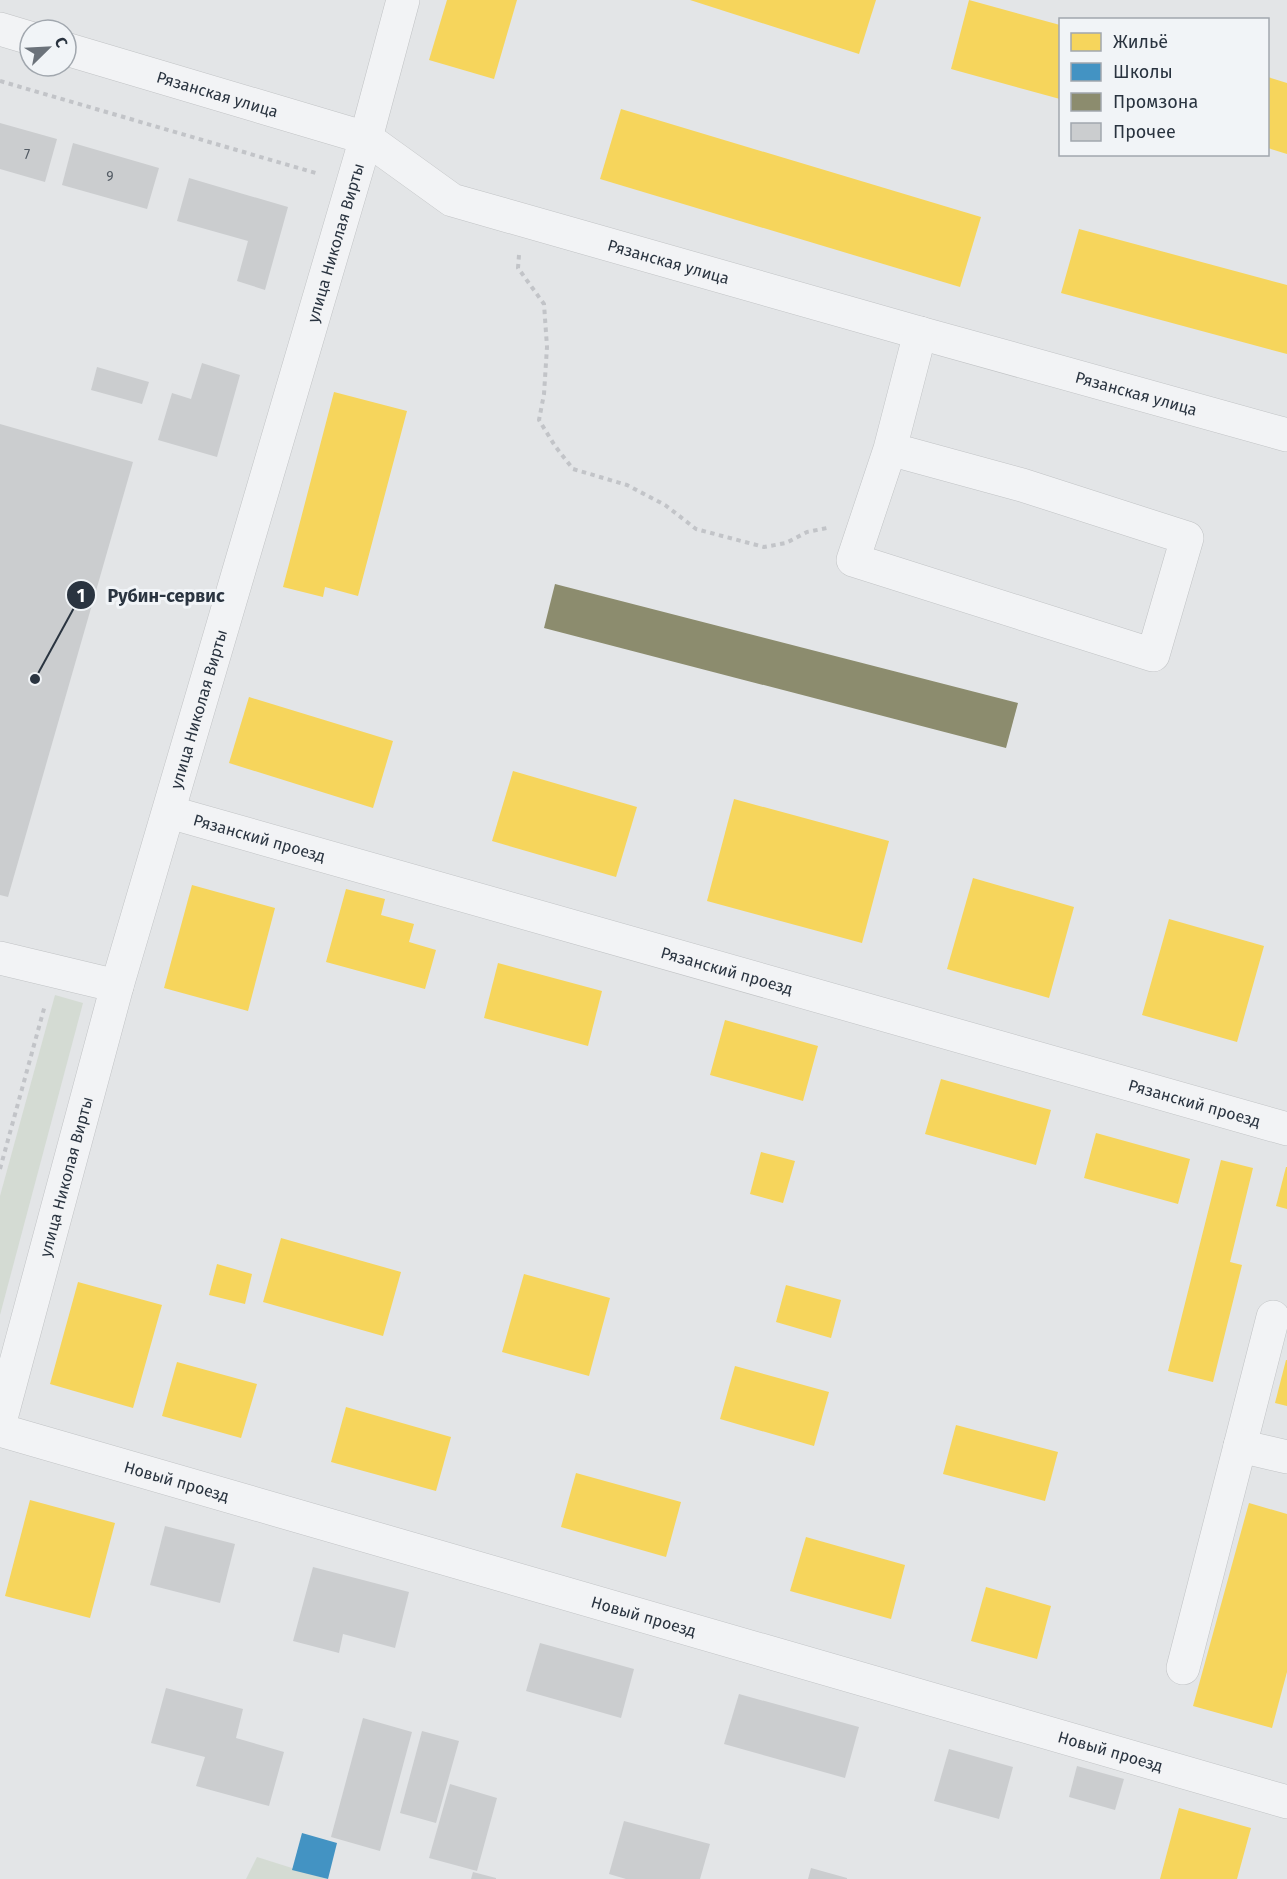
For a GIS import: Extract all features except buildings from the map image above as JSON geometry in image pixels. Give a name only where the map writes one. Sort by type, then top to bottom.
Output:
[{"type":"street","name":"улица Николая Вирты","points":[[0,1422],[117,986],[366,138],[403,0]]},
{"type":"street","points":[[0,29],[18,34]]},
{"type":"street","name":"Рязанская улица","points":[[78,53],[366,138],[452,200],[1287,435]]},
{"type":"street","points":[[890,449],[1022,485],[1187,538],[1153,655],[853,560],[890,449],[920,333]]},
{"type":"street","name":"Рязанский проезд","points":[[169,812],[1287,1129]]},
{"type":"street","points":[[0,958],[117,986]]},
{"type":"street","points":[[1183,1668],[1273,1317]]},
{"type":"street","name":"Новый проезд","points":[[0,1430],[1287,1802]]},
{"type":"street","points":[[1240,1446],[1287,1457]]},
{"type":"path","points":[[0,81],[352,184]]},
{"type":"path","points":[[524,221],[518,268],[544,304],[547,347],[540,420],[555,446],[573,469],[627,485],[665,505],[696,529],[764,547],[786,543],[807,531],[840,526],[868,515]]},
{"type":"path","points":[[0,1169],[54,971]]},
{"type":"shaded area","points":[[55,995],[83,1003],[0,1315],[0,1196]]},
{"type":"shaded area","points":[[257,1857],[327,1879],[246,1879]]},
{"type":"place","name":"Рубин-сервис","points":[[35,679]]}]
